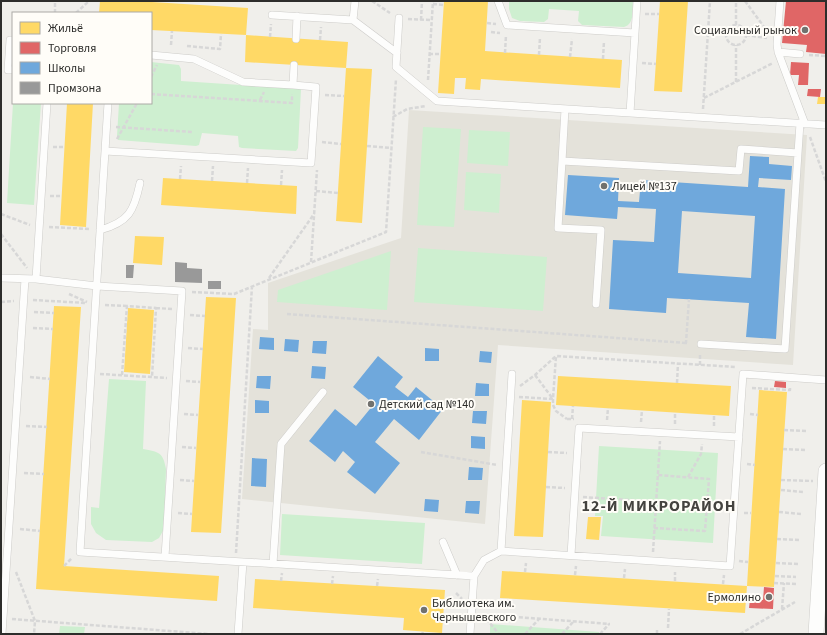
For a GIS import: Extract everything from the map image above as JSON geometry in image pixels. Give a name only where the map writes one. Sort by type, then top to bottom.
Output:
[{"type":"street","points":[[816,634],[821,615],[826,475]]},
{"type":"lane","points":[[353,20],[355,1]]},
{"type":"lane","points":[[498,1],[507,25],[635,33]]},
{"type":"lane","points":[[630,113],[637,1]]},
{"type":"lane","points":[[701,344],[785,349],[798,153],[802,123],[775,42],[780,1]]},
{"type":"lane","points":[[272,15],[353,20],[397,53]]},
{"type":"lane","points":[[296,39],[297,16]]},
{"type":"lane","points":[[400,18],[396,67],[437,101],[826,125]]},
{"type":"lane","points":[[12,40],[10,40],[8,70],[12,70]]},
{"type":"lane","points":[[779,56],[800,54]]},
{"type":"lane","points":[[105,151],[311,163],[316,87],[243,82],[194,59],[152,55]]},
{"type":"lane","points":[[293,85],[294,65]]},
{"type":"lane","points":[[36,280],[47,104]]},
{"type":"lane","points":[[108,104],[80,552],[474,576]]},
{"type":"lane","points":[[565,108],[558,228],[601,230],[596,304]]},
{"type":"lane","points":[[562,160],[739,171],[741,149],[798,153]]},
{"type":"lane","points":[[100,230],[114,226],[125,218],[136,203],[140,183]]},
{"type":"lane","points":[[1,278],[182,291],[165,557]]},
{"type":"lane","points":[[2,634],[25,279]]},
{"type":"lane","points":[[500,550],[512,374]]},
{"type":"lane","points":[[470,634],[474,576],[484,560],[500,550],[730,566],[743,374],[826,380]]},
{"type":"lane","points":[[273,564],[281,444],[323,392]]},
{"type":"lane","points":[[571,555],[579,428],[739,437]]},
{"type":"lane","points":[[443,542],[457,575]]},
{"type":"lane","points":[[238,634],[243,562]]},
{"type":"path","points":[[55,1],[55,12]]},
{"type":"path","points":[[77,12],[90,1]]},
{"type":"path","points":[[372,1],[400,18],[432,20]]},
{"type":"path","points":[[421,20],[422,1]]},
{"type":"path","points":[[703,117],[710,1]]},
{"type":"path","points":[[736,1],[736,25]]},
{"type":"path","points":[[745,1],[775,42]]},
{"type":"path","points":[[427,93],[433,3],[444,5]]},
{"type":"path","points":[[641,13],[659,14]]},
{"type":"path","points":[[505,52],[507,25]]},
{"type":"path","points":[[736,25],[743,28],[746,35],[743,42],[736,45],[729,42],[726,35],[729,28],[736,25]]},
{"type":"path","points":[[171,46],[172,31]]},
{"type":"path","points":[[220,34],[220,48]]},
{"type":"path","points":[[539,55],[540,35]]},
{"type":"path","points":[[746,35],[775,42]]},
{"type":"path","points":[[570,56],[572,37]]},
{"type":"path","points":[[603,59],[604,39]]},
{"type":"path","points":[[736,45],[736,82]]},
{"type":"path","points":[[429,54],[441,54]]},
{"type":"path","points":[[800,54],[826,56]]},
{"type":"path","points":[[704,98],[736,82],[779,56]]},
{"type":"path","points":[[638,63],[656,64]]},
{"type":"path","points":[[182,291],[234,294],[386,232],[396,67]]},
{"type":"path","points":[[152,94],[292,102]]},
{"type":"path","points":[[322,94],[344,96]]},
{"type":"path","points":[[105,151],[120,135],[136,104]]},
{"type":"path","points":[[393,117],[407,109],[430,106]]},
{"type":"path","points":[[802,123],[826,182]]},
{"type":"path","points":[[107,127],[192,132]]},
{"type":"path","points":[[319,142],[341,144]]},
{"type":"path","points":[[50,146],[64,147]]},
{"type":"path","points":[[367,146],[391,148]]},
{"type":"path","points":[[180,179],[181,161]]},
{"type":"path","points":[[212,181],[213,163]]},
{"type":"path","points":[[247,183],[248,165]]},
{"type":"path","points":[[281,186],[282,167]]},
{"type":"path","points":[[316,191],[338,193]]},
{"type":"path","points":[[47,196],[61,196]]},
{"type":"path","points":[[1,214],[39,227],[86,228],[100,230]]},
{"type":"path","points":[[268,279],[315,214],[312,262]]},
{"type":"path","points":[[1,234],[36,280]]},
{"type":"path","points":[[235,562],[252,286]]},
{"type":"path","points":[[686,343],[689,299]]},
{"type":"path","points":[[23,300],[181,309]]},
{"type":"path","points":[[122,375],[126,306]]},
{"type":"path","points":[[152,377],[156,308]]},
{"type":"path","points":[[34,312],[54,313]]},
{"type":"path","points":[[287,314],[701,344],[700,365]]},
{"type":"path","points":[[190,315],[205,316]]},
{"type":"path","points":[[33,328],[53,329]]},
{"type":"path","points":[[188,348],[203,349]]},
{"type":"path","points":[[510,393],[524,384],[556,356],[739,367]]},
{"type":"path","points":[[556,356],[553,405],[556,411],[579,428]]},
{"type":"path","points":[[677,383],[678,363]]},
{"type":"path","points":[[91,373],[176,378]]},
{"type":"path","points":[[535,375],[554,399]]},
{"type":"path","points":[[30,378],[50,379]]},
{"type":"path","points":[[186,381],[200,382]]},
{"type":"path","points":[[742,387],[790,390]]},
{"type":"path","points":[[510,393],[554,399]]},
{"type":"path","points":[[572,419],[573,406]]},
{"type":"path","points":[[607,421],[608,408]]},
{"type":"path","points":[[641,423],[642,410]]},
{"type":"path","points":[[675,425],[676,412]]},
{"type":"path","points":[[184,414],[198,415]]},
{"type":"path","points":[[713,428],[714,415]]},
{"type":"path","points":[[26,426],[47,427]]},
{"type":"path","points":[[784,430],[808,431]]},
{"type":"path","points":[[652,560],[661,433]]},
{"type":"path","points":[[688,477],[701,454],[702,435]]},
{"type":"path","points":[[182,447],[196,448]]},
{"type":"path","points":[[783,449],[806,450]]},
{"type":"path","points":[[421,452],[506,467]]},
{"type":"path","points":[[548,452],[578,454]]},
{"type":"path","points":[[24,473],[44,474]]},
{"type":"path","points":[[654,528],[705,531],[709,479],[658,475]]},
{"type":"path","points":[[781,480],[826,475]]},
{"type":"path","points":[[180,480],[194,480]]},
{"type":"path","points":[[546,486],[576,488]]},
{"type":"path","points":[[780,490],[803,492]]},
{"type":"path","points":[[575,497],[734,507]]},
{"type":"path","points":[[779,512],[801,514]]},
{"type":"path","points":[[178,513],[192,514]]},
{"type":"path","points":[[20,529],[40,531]]},
{"type":"path","points":[[777,539],[799,540]]},
{"type":"path","points":[[64,566],[75,556]]},
{"type":"path","points":[[525,572],[526,557]]},
{"type":"path","points":[[776,563],[798,564]]},
{"type":"path","points":[[17,574],[35,621],[34,634]]},
{"type":"path","points":[[775,576],[796,577]]},
{"type":"path","points":[[774,583],[796,584]]},
{"type":"path","points":[[782,610],[784,583]]},
{"type":"path","points":[[740,634],[795,602]]},
{"type":"path","points":[[668,628],[669,609]]},
{"type":"path","points":[[489,615],[610,624],[600,634]]},
{"type":"path","points":[[3,618],[209,634]]},
{"type":"path","points":[[527,633],[540,619]]},
{"type":"path","points":[[562,634],[574,621]]},
{"type":"path","points":[[657,628],[657,634]]},
{"type":"shaded area","name":"Лицей №137","points":[[409,110],[807,135],[793,365],[498,345],[485,524],[242,499],[253,329],[268,330],[268,283],[401,238]]},
{"type":"green space","points":[[509,1],[633,1],[630,23],[624,27],[582,25],[578,21],[579,11],[549,9],[548,19],[544,22],[520,21],[512,18],[509,9]]},
{"type":"green space","points":[[152,62],[179,65],[181,69],[181,81],[301,89],[298,148],[296,151],[242,148],[239,147],[238,136],[202,133],[199,145],[196,146],[118,140],[119,104],[152,104]]},
{"type":"green space","points":[[13,104],[41,104],[34,205],[7,203]]},
{"type":"green space","points":[[423,127],[461,129],[454,227],[417,225]]},
{"type":"green space","points":[[469,130],[510,132],[508,166],[467,163]]},
{"type":"green space","points":[[466,172],[501,174],[499,213],[464,210]]},
{"type":"green space","points":[[418,248],[547,257],[543,311],[414,302]]},
{"type":"green space","points":[[391,251],[387,310],[277,302],[278,290]]},
{"type":"green space","points":[[109,379],[146,381],[143,449],[157,452],[162,456],[166,469],[164,529],[159,538],[152,542],[106,540],[96,533],[91,524],[91,507],[99,508]]},
{"type":"green space","points":[[599,446],[718,453],[713,543],[601,536],[603,516],[595,516]]},
{"type":"green space","points":[[282,514],[425,523],[422,564],[280,555]]},
{"type":"green space","points":[[490,624],[599,632],[599,634],[490,634]]},
{"type":"green space","points":[[60,626],[85,627],[84,634],[59,634]]},
{"type":"building: Жильё","points":[[100,1],[136,1],[248,8],[246,35],[152,30],[152,12],[99,12]]},
{"type":"building: Жильё","points":[[444,1],[488,1],[485,51],[622,60],[620,88],[481,79],[480,90],[465,89],[466,78],[455,78],[454,94],[438,93]]},
{"type":"building: Жильё","points":[[660,1],[688,1],[682,92],[654,91]]},
{"type":"building: Жильё","points":[[246,35],[348,42],[346,68],[245,62]]},
{"type":"building: Жильё","points":[[346,68],[372,69],[362,223],[336,221]]},
{"type":"building: Жильё","points":[[818,97],[826,97],[826,104],[817,104]]},
{"type":"building: Жильё","points":[[67,104],[93,104],[86,227],[60,225]]},
{"type":"building: Жильё","points":[[163,178],[297,186],[296,214],[161,205]]},
{"type":"building: Жильё","points":[[135,236],[164,237],[162,265],[133,263]]},
{"type":"building: Жильё","points":[[206,297],[236,298],[221,533],[191,532]]},
{"type":"building: Жильё","points":[[54,306],[81,307],[64,566],[219,576],[217,601],[36,589]]},
{"type":"building: Жильё","points":[[128,308],[154,310],[150,374],[124,372]]},
{"type":"building: Жильё","points":[[558,376],[731,386],[729,416],[556,405]]},
{"type":"building: Жильё","points":[[759,390],[787,392],[774,587],[747,586]]},
{"type":"building: Жильё","points":[[522,400],[551,402],[543,537],[514,536]]},
{"type":"building: Жильё","points":[[588,517],[601,517],[599,540],[586,539]]},
{"type":"building: Жильё","points":[[502,571],[747,586],[745,613],[500,598]]},
{"type":"building: Жильё","points":[[255,579],[445,590],[442,633],[403,630],[404,618],[253,608]]},
{"type":"building: Торговля","name":"Социальный рынок","points":[[786,1],[826,1],[826,54],[806,52],[807,45],[782,43]]},
{"type":"building: Торговля","points":[[791,62],[809,63],[808,85],[798,85],[799,75],[790,75]]},
{"type":"building: Торговля","points":[[808,89],[821,89],[820,97],[807,96]]},
{"type":"building: Торговля","points":[[775,381],[786,382],[786,388],[774,387]]},
{"type":"building: Торговля","name":"Ермолино","points":[[764,587],[774,588],[773,609],[749,608],[750,599],[763,600]]},
{"type":"building: Школы","points":[[750,156],[769,157],[769,164],[792,166],[791,180],[759,178],[758,187],[785,189],[776,339],[746,337],[749,303],[667,298],[666,313],[609,309],[613,240],[654,242],[656,209],[618,207],[617,219],[565,215],[568,175],[619,178],[618,201],[639,202],[641,180],[748,187]],"holes":[[[682,211],[755,216],[751,278],[678,273]]]},
{"type":"building: Школы","points":[[260,337],[274,338],[274,350],[259,349]]},
{"type":"building: Школы","points":[[285,339],[299,340],[298,352],[284,351]]},
{"type":"building: Школы","points":[[313,341],[327,341],[326,354],[312,353]]},
{"type":"building: Школы","points":[[425,348],[439,349],[439,361],[425,361]]},
{"type":"building: Школы","points":[[480,351],[492,352],[491,363],[479,362]]},
{"type":"building: Школы","points":[[378,356],[403,377],[395,387],[408,397],[416,387],[443,409],[419,440],[394,419],[375,442],[400,463],[375,494],[347,472],[355,462],[343,451],[335,462],[309,441],[335,409],[356,426],[374,404],[353,387]]},
{"type":"building: Школы","points":[[312,366],[326,367],[325,379],[311,378]]},
{"type":"building: Школы","points":[[257,376],[271,376],[270,389],[256,388]]},
{"type":"building: Школы","points":[[476,383],[489,384],[489,396],[475,396]]},
{"type":"building: Школы","points":[[255,400],[269,401],[269,413],[255,413]]},
{"type":"building: Школы","points":[[473,411],[487,411],[486,424],[472,423]]},
{"type":"building: Школы","points":[[471,436],[485,437],[485,449],[471,448]]},
{"type":"building: Школы","points":[[252,458],[267,459],[266,487],[251,486]]},
{"type":"building: Школы","points":[[469,467],[483,468],[482,480],[468,480]]},
{"type":"building: Школы","points":[[425,499],[439,500],[438,512],[424,511]]},
{"type":"building: Школы","points":[[466,501],[480,501],[479,514],[465,513]]},
{"type":"building: Промзона","points":[[175,262],[187,263],[187,268],[202,269],[202,283],[175,282]]},
{"type":"building: Промзона","points":[[126,265],[134,265],[133,278],[126,278]]},
{"type":"building: Промзона","points":[[208,281],[221,281],[221,289],[208,289]]},
{"type":"place","name":"Социальный рынок","points":[[805,30]]},
{"type":"place","name":"Лицей №137","points":[[604,186]]},
{"type":"place","name":"Детский сад №140","points":[[371,404]]},
{"type":"place","name":"Ермолино","points":[[769,597]]},
{"type":"place","name":"Библиотека им. Чернышевского","points":[[424,610]]},
{"type":"district","name":"12-Й МИКРОРАЙОН","points":[[659,505]]}]
